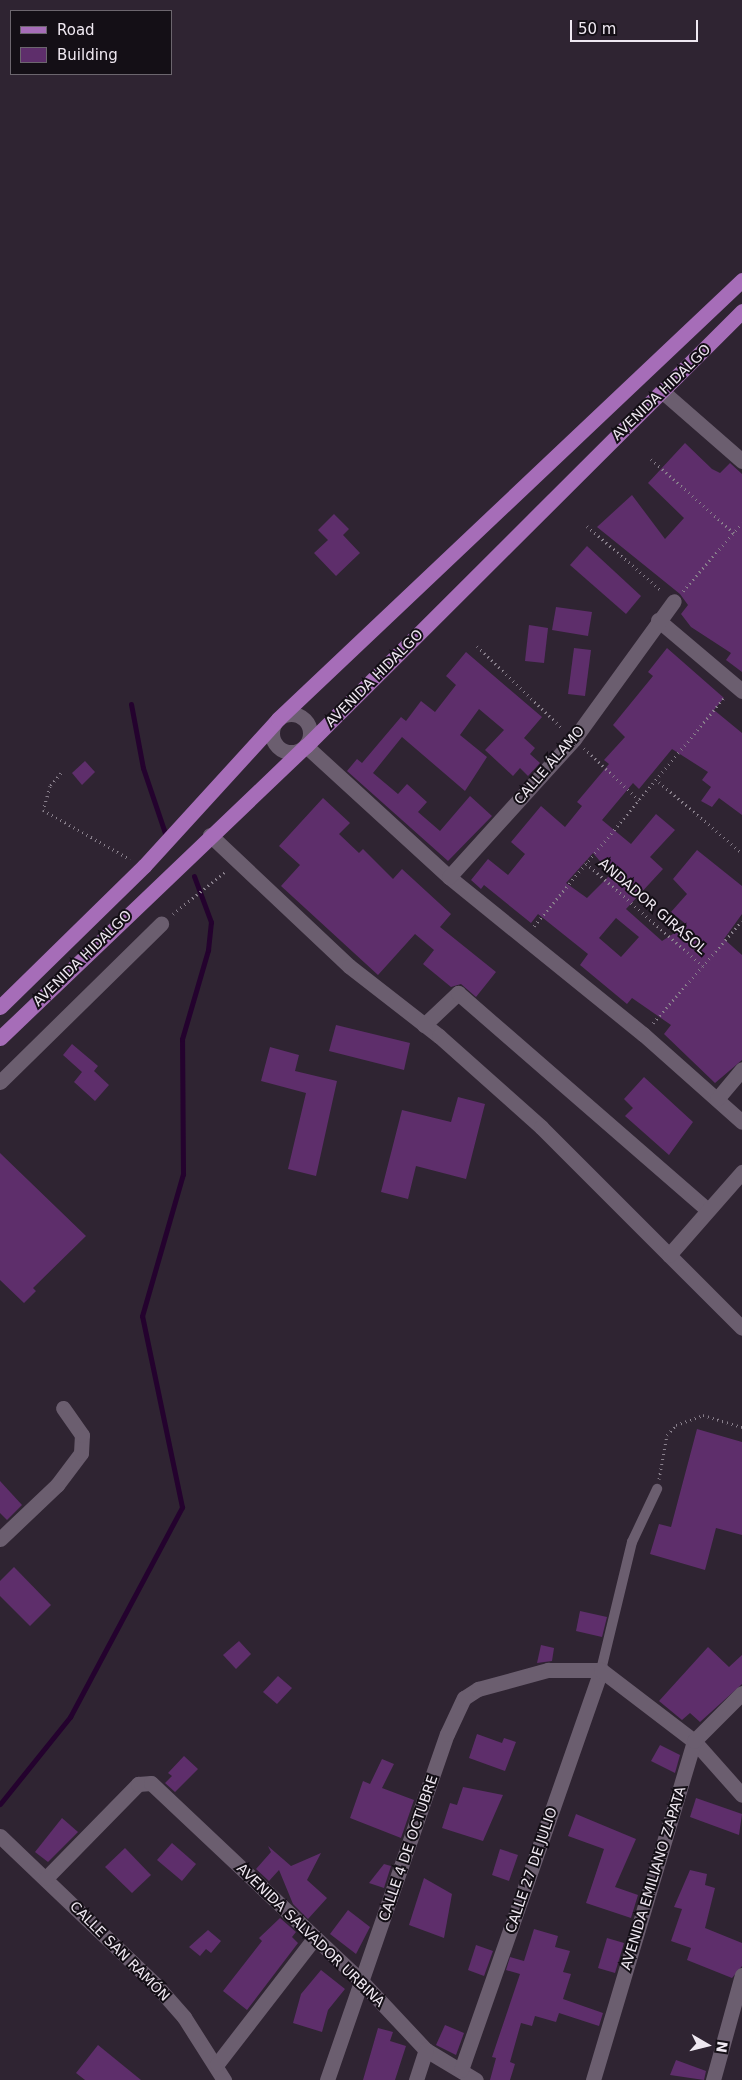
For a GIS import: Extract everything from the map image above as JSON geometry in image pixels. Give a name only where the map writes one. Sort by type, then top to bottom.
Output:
[{"type":"main road","name":"AVENIDA HIDALGO","points":[[0,1007],[144,866],[278,719],[742,280]]},
{"type":"main road","name":"AVENIDA HIDALGO","points":[[0,1038],[210,835],[306,746],[559,490],[663,392],[742,311]]},
{"type":"street","points":[[663,392],[742,461]]},
{"type":"street","name":"CALLE ÁLAMO","points":[[449,877],[574,739],[658,620],[674,601]]},
{"type":"street","points":[[658,620],[740,684]]},
{"type":"street","points":[[293,713],[306,718],[310,733],[306,746],[291,752],[277,747],[271,735],[278,719],[293,713]]},
{"type":"street","points":[[306,746],[449,877],[643,1034],[742,1122]]},
{"type":"street","points":[[210,835],[349,966],[424,1025],[542,1127],[742,1328]]},
{"type":"street","points":[[0,1082],[160,924]]},
{"type":"street","points":[[424,1025],[458,993],[708,1210]]},
{"type":"street","points":[[717,1099],[742,1069]]},
{"type":"street","points":[[670,1254],[742,1172]]},
{"type":"street","points":[[0,1539],[57,1485],[81,1453],[82,1435],[63,1408]]},
{"type":"street","name":"CALLE 4 DE OCTUBRE","points":[[327,2080],[363,1984],[455,1713],[464,1698],[478,1688],[548,1670],[600,1670]]},
{"type":"street","points":[[600,1670],[694,1740],[742,1795]]},
{"type":"street","name":"CALLE 27 DE JULIO","points":[[461,2070],[600,1670]]},
{"type":"street","name":"AVENIDA EMILIANO ZAPATA","points":[[593,2080],[694,1740],[742,1693]]},
{"type":"street","name":"AVENIDA SALVADOR URBINA","points":[[46,1878],[138,1784],[151,1782],[363,1984],[426,2050],[476,2080]]},
{"type":"street","name":"CALLE SAN RAMÓN","points":[[0,1836],[155,1984],[217,2064],[224,2080]]},
{"type":"street","points":[[217,2064],[315,1938]]},
{"type":"street","points":[[713,2080],[742,1975]]},
{"type":"street","points":[[416,2080],[426,2050]]},
{"type":"lane","points":[[600,1670],[632,1542],[657,1489]]},
{"type":"path","points":[[651,459],[734,533]]},
{"type":"path","points":[[587,526],[674,601],[742,523]]},
{"type":"path","points":[[477,646],[640,800]]},
{"type":"path","points":[[525,938],[586,862],[640,800],[659,782],[740,684]]},
{"type":"path","points":[[61,773],[50,786],[44,810],[144,866]]},
{"type":"path","points":[[659,782],[742,853]]},
{"type":"path","name":"ANDADOR GIRASOL","points":[[586,862],[704,967]]},
{"type":"path","points":[[179,909],[209,883]]},
{"type":"path","points":[[643,1034],[704,967],[742,921]]},
{"type":"path","points":[[657,1489],[667,1435],[676,1425],[703,1415],[742,1427]]},
{"type":"building","points":[[685,443],[712,469],[720,473],[730,463],[742,474],[742,672],[726,660],[731,653],[691,627],[681,614],[688,605],[680,594],[597,527],[632,495],[665,539],[684,518],[648,483]]},
{"type":"building","points":[[334,514],[349,529],[343,535],[360,553],[336,576],[314,553],[328,540],[318,530]]},
{"type":"building","points":[[587,546],[641,596],[626,614],[570,565]]},
{"type":"building","points":[[556,607],[592,612],[588,636],[552,630]]},
{"type":"building","points":[[529,625],[548,628],[544,663],[525,661]]},
{"type":"building","points":[[574,648],[591,650],[585,696],[568,694]]},
{"type":"building","points":[[667,648],[724,698],[714,710],[742,733],[742,815],[719,798],[712,807],[701,801],[711,787],[702,780],[708,772],[672,749],[639,789],[633,783],[602,820],[631,844],[656,814],[675,830],[650,857],[663,869],[626,909],[662,941],[687,925],[671,912],[687,894],[673,879],[697,850],[742,886],[742,914],[724,939],[742,955],[742,1060],[715,1083],[664,1034],[671,1025],[632,998],[627,1004],[580,965],[588,954],[538,914],[531,923],[484,885],[481,889],[471,880],[488,859],[508,875],[525,854],[511,842],[541,806],[565,827],[582,806],[577,802],[609,764],[604,760],[625,737],[613,725],[653,676],[648,672]],"holes":[[[593,853],[611,874],[587,898],[566,883]],[[616,918],[639,937],[621,957],[599,938]]]},
{"type":"building","points":[[466,652],[542,717],[524,738],[535,748],[530,754],[540,763],[528,776],[520,768],[513,776],[485,750],[504,730],[479,709],[460,735],[487,757],[465,791],[402,737],[373,773],[398,794],[407,784],[427,802],[418,812],[440,831],[470,796],[492,816],[448,861],[347,771],[357,759],[362,763],[401,717],[406,721],[421,701],[435,712],[456,685],[446,676]]},
{"type":"building","points":[[85,761],[95,772],[82,785],[72,773]]},
{"type":"building","points":[[323,798],[350,823],[339,834],[359,853],[363,849],[393,879],[402,869],[451,914],[440,927],[496,972],[476,997],[461,984],[451,987],[423,964],[434,950],[415,934],[378,975],[281,886],[300,865],[279,846]]},
{"type":"building","points":[[336,1025],[410,1043],[404,1070],[329,1051]]},
{"type":"building","points":[[72,1044],[98,1066],[94,1071],[109,1085],[95,1101],[74,1082],[82,1072],[63,1055]]},
{"type":"building","points":[[270,1047],[299,1055],[295,1071],[337,1081],[316,1176],[288,1169],[306,1093],[261,1081]]},
{"type":"building","points":[[644,1077],[693,1122],[669,1155],[625,1116],[633,1108],[624,1099]]},
{"type":"building","points":[[458,1097],[485,1104],[466,1179],[416,1166],[408,1199],[381,1192],[402,1110],[451,1122]]},
{"type":"building","points":[[0,1153],[86,1236],[33,1288],[36,1291],[24,1303],[0,1280]]},
{"type":"building","points":[[697,1429],[742,1442],[742,1535],[716,1528],[705,1570],[650,1554],[659,1524],[671,1527]]},
{"type":"building","points":[[0,1481],[22,1505],[7,1520],[0,1513]]},
{"type":"building","points":[[14,1567],[51,1605],[30,1626],[0,1596],[0,1581]]},
{"type":"building","points":[[580,1611],[607,1617],[602,1637],[576,1631]]},
{"type":"building","points":[[239,1641],[251,1654],[236,1669],[223,1655]]},
{"type":"building","points":[[541,1645],[554,1648],[552,1661],[537,1663]]},
{"type":"building","points":[[708,1647],[729,1667],[742,1655],[742,1684],[700,1722],[690,1713],[682,1720],[659,1701]]},
{"type":"building","points":[[278,1676],[292,1688],[277,1704],[263,1692]]},
{"type":"building","points":[[477,1734],[502,1743],[504,1738],[516,1742],[505,1771],[469,1758]]},
{"type":"building","points":[[660,1745],[680,1755],[675,1773],[651,1761]]},
{"type":"building","points":[[184,1756],[198,1769],[175,1792],[165,1783],[172,1776],[168,1773]]},
{"type":"building","points":[[382,1759],[394,1764],[382,1788],[414,1800],[401,1838],[350,1818],[363,1781],[370,1784]]},
{"type":"building","points":[[463,1787],[503,1795],[483,1841],[442,1828],[450,1803],[457,1805]]},
{"type":"building","points":[[696,1798],[742,1814],[739,1835],[690,1817]]},
{"type":"building","points":[[576,1814],[636,1839],[615,1887],[638,1895],[631,1918],[586,1903],[604,1849],[568,1836]]},
{"type":"building","points":[[62,1818],[78,1832],[48,1862],[35,1852]]},
{"type":"building","points":[[172,1843],[196,1864],[182,1881],[157,1860]]},
{"type":"building","points":[[268,1846],[291,1866],[321,1853],[307,1880],[327,1898],[308,1919],[293,1904],[279,1870],[269,1881],[256,1869],[271,1852]]},
{"type":"building","points":[[125,1848],[151,1875],[132,1893],[105,1867]]},
{"type":"building","points":[[500,1849],[518,1855],[509,1881],[492,1875]]},
{"type":"building","points":[[384,1864],[391,1866],[384,1888],[369,1883]]},
{"type":"building","points":[[690,1870],[707,1874],[705,1885],[715,1888],[705,1928],[742,1943],[742,1966],[732,1978],[687,1960],[691,1948],[671,1941],[682,1909],[674,1907]]},
{"type":"building","points":[[424,1878],[452,1894],[444,1938],[409,1925]]},
{"type":"building","points":[[348,1910],[370,1927],[356,1954],[330,1934]]},
{"type":"building","points":[[280,1918],[296,1932],[292,1937],[298,1943],[247,2010],[223,1991],[262,1941],[259,1938]]},
{"type":"building","points":[[534,1929],[558,1936],[555,1947],[570,1951],[563,1972],[571,1974],[563,1999],[603,2013],[599,2026],[559,2013],[556,2022],[535,2016],[532,2026],[521,2023],[510,2062],[515,2064],[510,2080],[490,2080],[496,2058],[492,2057],[520,1974],[506,1970],[510,1957],[524,1961]]},
{"type":"building","points":[[208,1930],[221,1941],[211,1953],[206,1949],[200,1956],[189,1947]]},
{"type":"building","points":[[607,1938],[624,1943],[615,1973],[598,1968]]},
{"type":"building","points":[[476,1945],[493,1951],[484,1976],[468,1970]]},
{"type":"building","points":[[321,1970],[345,1989],[328,2010],[322,2032],[293,2023],[301,1994]]},
{"type":"building","points":[[445,2025],[464,2033],[456,2055],[436,2045]]},
{"type":"building","points":[[378,2028],[393,2032],[390,2041],[406,2046],[395,2080],[363,2080]]},
{"type":"building","points":[[98,2045],[141,2080],[85,2080],[76,2073]]},
{"type":"building","points":[[676,2060],[706,2071],[704,2080],[670,2075]]},
{"type":"waterway","points":[[131,704],[143,768],[166,836]]},
{"type":"waterway","points":[[0,1804],[70,1717],[182,1507],[142,1316],[183,1174],[182,1039],[208,950],[211,922],[194,876]]}]
